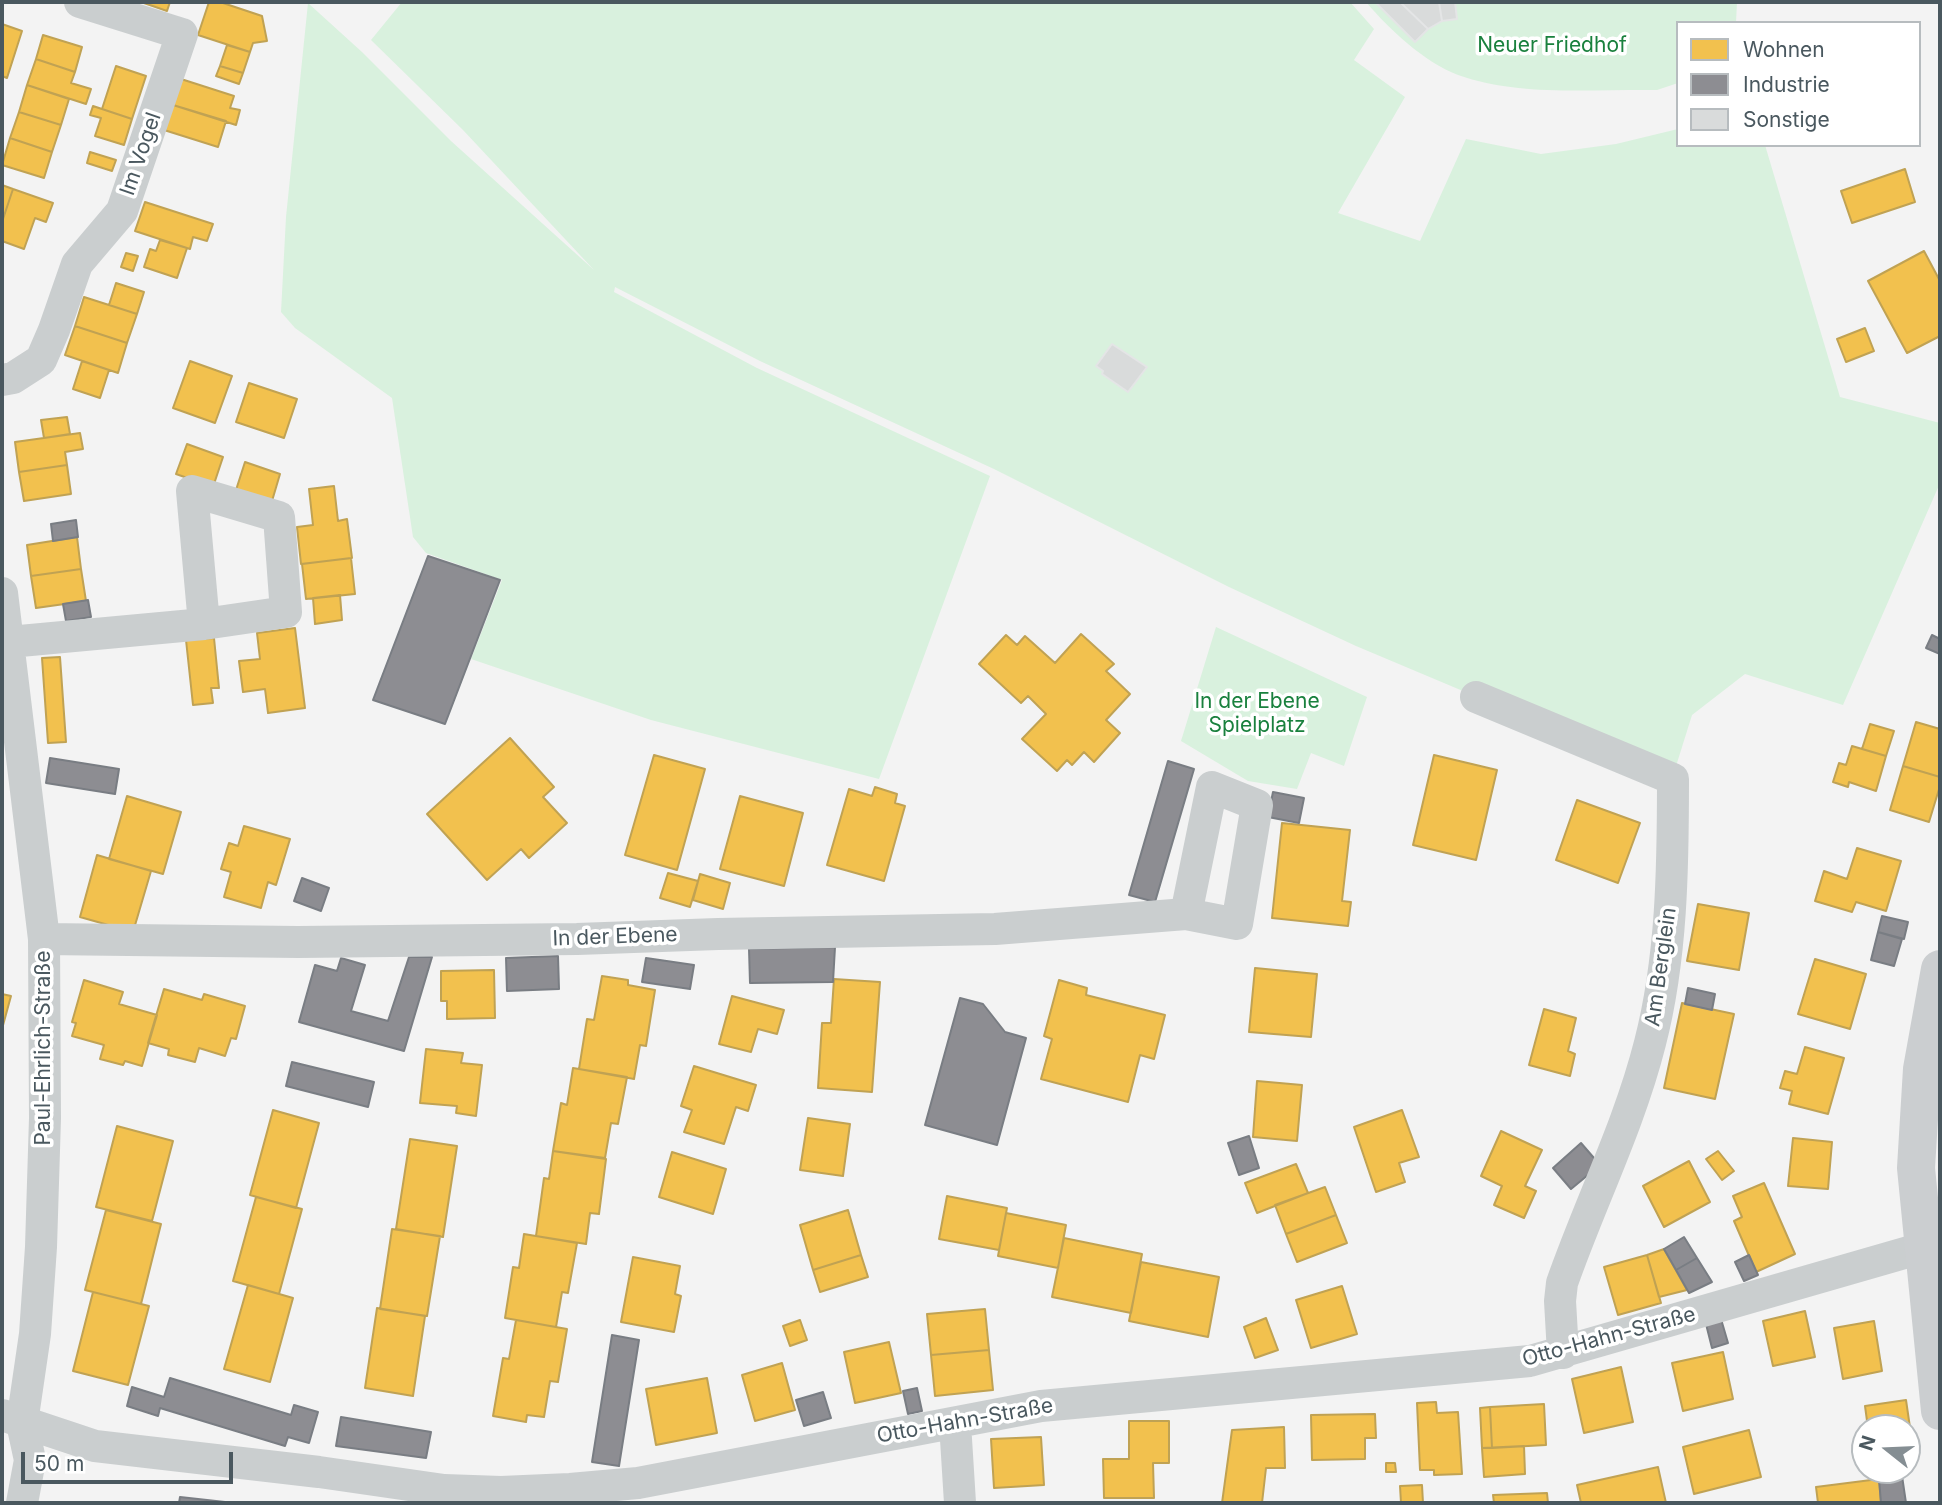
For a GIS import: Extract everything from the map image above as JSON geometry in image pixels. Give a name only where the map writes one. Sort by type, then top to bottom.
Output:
[{"type":"street","name":"Im Vogel","points":[[2,380],[13,378],[41,360],[77,264],[122,211],[182,34],[80,2]]},
{"type":"street","points":[[9,642],[204,624],[286,612],[279,517],[192,491],[204,624]]},
{"type":"street","name":"Paul-Ehrlich-Straße","points":[[2,593],[9,642],[11,742],[44,939],[46,1118],[41,1247],[35,1334],[12,1419],[30,1460],[22,1503]]},
{"type":"street","name":"Am Berglein","points":[[1476,697],[1673,779],[1669,916],[1663,978],[1650,1043],[1636,1089],[1562,1283],[1560,1301],[1563,1353]]},
{"type":"street","name":"In der Ebene","points":[[44,939],[298,942],[577,939],[732,933],[995,929],[1186,914]]},
{"type":"street","points":[[1940,969],[1921,1081],[1916,1168],[1940,1410]]},
{"type":"street","name":"Otto-Hahn-Straße","points":[[12,1419],[95,1446],[444,1490],[501,1492],[638,1483],[1041,1406],[1530,1361],[1922,1248]]},
{"type":"street","points":[[955,1423],[960,1503]]},
{"type":"green space","points":[[402,2],[1350,2],[1374,29],[1354,60],[1405,97],[1338,213],[1420,241],[1466,139],[1541,154],[1616,144],[1676,129],[1676,147],[1766,147],[1840,397],[1940,423],[1940,483],[1843,705],[1745,674],[1692,715],[1672,779],[1356,646],[1229,587],[994,469],[760,361],[615,287],[614,292],[757,368],[990,476],[879,779],[651,720],[471,659],[502,580],[426,553],[413,537],[392,398],[295,328],[281,312],[286,217],[308,3],[362,52],[451,141],[594,270],[463,130],[371,40]]},
{"type":"green space","name":"Neuer Friedhof","points":[[1366,2],[1737,2],[1736,21],[1676,21],[1676,84],[1657,90],[1531,89],[1481,82],[1458,75],[1433,62],[1385,23]]},
{"type":"green space","name":"In der Ebene Spielplatz","points":[[1216,627],[1367,697],[1344,766],[1311,753],[1297,789],[1248,781],[1181,741]]},
{"type":"building: Wohnen","points":[[141,2],[170,2],[167,11]]},
{"type":"building: Wohnen","points":[[209,2],[220,2],[262,16],[267,41],[253,43],[250,52],[198,35]]},
{"type":"building: Wohnen","points":[[2,24],[22,31],[7,78],[2,76]]},
{"type":"building: Wohnen","points":[[43,35],[82,47],[75,72],[36,59]]},
{"type":"building: Wohnen","points":[[227,45],[250,52],[243,73],[220,66]]},
{"type":"building: Wohnen","points":[[36,59],[75,72],[71,83],[91,89],[86,104],[27,85]]},
{"type":"building: Wohnen","points":[[116,66],[146,76],[132,119],[102,109]]},
{"type":"building: Wohnen","points":[[220,66],[243,73],[239,84],[216,76]]},
{"type":"building: Wohnen","points":[[181,79],[234,96],[230,108],[240,110],[236,125],[173,105]]},
{"type":"building: Wohnen","points":[[27,85],[69,99],[61,125],[19,112]]},
{"type":"building: Wohnen","points":[[173,105],[226,121],[218,147],[164,130]]},
{"type":"building: Wohnen","points":[[93,106],[132,119],[124,145],[95,136],[101,118],[90,115]]},
{"type":"building: Wohnen","points":[[19,112],[61,125],[52,152],[10,138]]},
{"type":"building: Wohnen","points":[[10,138],[52,152],[44,178],[2,165]]},
{"type":"building: Wohnen","points":[[90,152],[116,160],[112,171],[87,163]]},
{"type":"building: Wohnen","points":[[1905,169],[1915,202],[1852,223],[1841,191]]},
{"type":"building: Wohnen","points":[[2,185],[13,189],[2,222]]},
{"type":"building: Wohnen","points":[[13,189],[53,203],[46,222],[35,218],[24,249],[2,241],[2,222]]},
{"type":"building: Wohnen","points":[[145,202],[213,224],[207,241],[193,237],[190,249],[135,231]]},
{"type":"building: Wohnen","points":[[160,240],[187,248],[177,278],[144,267],[150,249],[156,251]]},
{"type":"building: Wohnen","points":[[1924,251],[1940,281],[1940,336],[1907,353],[1868,281]]},
{"type":"building: Wohnen","points":[[126,253],[138,256],[133,271],[121,267]]},
{"type":"building: Wohnen","points":[[116,283],[144,292],[137,314],[109,305]]},
{"type":"building: Wohnen","points":[[84,297],[137,314],[127,343],[75,326]]},
{"type":"building: Wohnen","points":[[75,326],[127,343],[118,373],[65,355]]},
{"type":"building: Wohnen","points":[[1865,328],[1874,351],[1846,362],[1837,339]]},
{"type":"building: Wohnen","points":[[82,361],[109,370],[100,398],[73,389]]},
{"type":"building: Wohnen","points":[[190,361],[232,376],[215,423],[173,408]]},
{"type":"building: Wohnen","points":[[249,383],[297,399],[284,438],[236,422]]},
{"type":"building: Wohnen","points":[[67,417],[70,434],[44,438],[41,420]]},
{"type":"building: Wohnen","points":[[80,433],[83,449],[65,452],[67,465],[19,472],[15,442]]},
{"type":"building: Wohnen","points":[[187,444],[223,457],[213,487],[176,474]]},
{"type":"building: Wohnen","points":[[245,462],[280,474],[272,501],[236,490]]},
{"type":"building: Wohnen","points":[[67,465],[71,494],[24,501],[19,472]]},
{"type":"building: Wohnen","points":[[334,486],[338,521],[347,519],[352,558],[301,564],[297,527],[313,525],[309,489]]},
{"type":"building: Wohnen","points":[[77,537],[81,569],[31,576],[27,545]]},
{"type":"building: Wohnen","points":[[351,558],[355,594],[306,599],[302,564]]},
{"type":"building: Wohnen","points":[[81,569],[86,601],[36,608],[31,576]]},
{"type":"building: Wohnen","points":[[340,595],[342,620],[315,624],[313,598]]},
{"type":"building: Wohnen","points":[[295,628],[305,708],[268,713],[265,689],[243,692],[239,661],[260,659],[257,633]]},
{"type":"building: Wohnen","points":[[1081,634],[1114,664],[1106,671],[1130,694],[1106,720],[1120,733],[1094,762],[1084,752],[1072,765],[1067,760],[1057,771],[1022,739],[1046,714],[1028,696],[1021,703],[979,664],[1006,635],[1017,645],[1025,636],[1055,663]]},
{"type":"building: Wohnen","points":[[214,638],[219,688],[211,688],[213,703],[193,705],[186,640]]},
{"type":"building: Wohnen","points":[[60,657],[66,742],[48,743],[42,658]]},
{"type":"building: Wohnen","points":[[1916,722],[1940,729],[1940,777],[1903,766]]},
{"type":"building: Wohnen","points":[[1870,724],[1894,731],[1886,756],[1862,749]]},
{"type":"building: Wohnen","points":[[510,738],[554,787],[543,797],[567,823],[529,858],[521,849],[487,880],[427,814]]},
{"type":"building: Wohnen","points":[[1852,746],[1886,756],[1876,791],[1849,782],[1848,787],[1833,782],[1839,763],[1846,765]]},
{"type":"building: Wohnen","points":[[654,755],[705,769],[677,870],[625,855]]},
{"type":"building: Wohnen","points":[[1434,755],[1497,770],[1476,860],[1413,845]]},
{"type":"building: Wohnen","points":[[1903,766],[1940,777],[1940,786],[1929,822],[1890,810]]},
{"type":"building: Wohnen","points":[[875,787],[897,794],[895,803],[905,806],[884,881],[827,865],[849,789],[872,796]]},
{"type":"building: Wohnen","points":[[127,796],[181,812],[163,874],[109,859]]},
{"type":"building: Wohnen","points":[[740,796],[803,813],[784,886],[720,869]]},
{"type":"building: Wohnen","points":[[1577,800],[1640,823],[1618,883],[1556,860]]},
{"type":"building: Wohnen","points":[[1282,823],[1350,830],[1342,901],[1351,902],[1348,926],[1272,918]]},
{"type":"building: Wohnen","points":[[244,826],[290,839],[276,885],[268,882],[261,908],[224,897],[231,872],[221,869],[229,843],[238,846]]},
{"type":"building: Wohnen","points":[[1857,848],[1901,861],[1886,911],[1856,902],[1852,912],[1815,901],[1824,871],[1847,879]]},
{"type":"building: Wohnen","points":[[97,855],[151,871],[133,932],[80,917]]},
{"type":"building: Wohnen","points":[[668,873],[698,881],[690,907],[660,898]]},
{"type":"building: Wohnen","points":[[700,874],[730,883],[723,909],[693,900]]},
{"type":"building: Wohnen","points":[[1698,904],[1749,913],[1739,970],[1687,961]]},
{"type":"building: Wohnen","points":[[1815,959],[1866,974],[1850,1029],[1798,1014]]},
{"type":"building: Wohnen","points":[[1255,968],[1317,974],[1311,1037],[1249,1032]]},
{"type":"building: Wohnen","points":[[494,970],[495,1018],[447,1019],[447,1001],[441,1001],[441,971]]},
{"type":"building: Wohnen","points":[[602,976],[628,980],[628,985],[655,990],[646,1046],[640,1045],[634,1079],[579,1069],[587,1019],[594,1020]]},
{"type":"building: Wohnen","points":[[834,979],[880,982],[872,1092],[818,1088],[822,1023],[831,1023]]},
{"type":"building: Wohnen","points":[[84,980],[123,992],[119,1004],[157,1015],[142,1066],[125,1061],[123,1065],[100,1059],[104,1045],[72,1036],[76,1023],[72,1022]]},
{"type":"building: Wohnen","points":[[1059,980],[1087,988],[1086,995],[1165,1015],[1154,1059],[1140,1055],[1128,1102],[1041,1079],[1052,1039],[1044,1036]]},
{"type":"building: Wohnen","points":[[164,989],[202,1000],[204,994],[245,1006],[236,1039],[231,1038],[225,1056],[199,1048],[195,1062],[168,1055],[169,1049],[148,1043]]},
{"type":"building: Wohnen","points":[[2,994],[11,996],[2,1029]]},
{"type":"building: Wohnen","points":[[732,996],[784,1010],[777,1034],[758,1029],[751,1052],[719,1044]]},
{"type":"building: Wohnen","points":[[1682,1003],[1734,1014],[1715,1099],[1664,1088]]},
{"type":"building: Wohnen","points":[[1544,1009],[1576,1018],[1568,1051],[1575,1054],[1570,1076],[1529,1065]]},
{"type":"building: Wohnen","points":[[1805,1047],[1844,1058],[1828,1114],[1789,1104],[1792,1091],[1780,1088],[1785,1071],[1797,1074]]},
{"type":"building: Wohnen","points":[[426,1049],[463,1053],[461,1063],[482,1065],[476,1116],[456,1113],[457,1106],[420,1103]]},
{"type":"building: Wohnen","points":[[694,1066],[756,1085],[748,1111],[736,1107],[724,1144],[684,1132],[692,1110],[681,1106]]},
{"type":"building: Wohnen","points":[[573,1068],[627,1077],[618,1124],[611,1123],[605,1158],[553,1151],[561,1103],[567,1105]]},
{"type":"building: Wohnen","points":[[1257,1081],[1302,1085],[1297,1141],[1253,1137]]},
{"type":"building: Wohnen","points":[[273,1110],[319,1123],[296,1208],[250,1195]]},
{"type":"building: Wohnen","points":[[1402,1110],[1419,1157],[1399,1163],[1405,1182],[1376,1192],[1354,1127]]},
{"type":"building: Wohnen","points":[[808,1118],[850,1124],[843,1176],[800,1170]]},
{"type":"building: Wohnen","points":[[117,1126],[173,1141],[152,1221],[96,1207]]},
{"type":"building: Wohnen","points":[[1501,1131],[1542,1150],[1525,1186],[1536,1191],[1524,1218],[1494,1205],[1502,1186],[1481,1176]]},
{"type":"building: Wohnen","points":[[1793,1138],[1832,1142],[1828,1189],[1788,1186]]},
{"type":"building: Wohnen","points":[[410,1139],[457,1146],[443,1237],[396,1229]]},
{"type":"building: Wohnen","points":[[553,1151],[606,1159],[599,1214],[590,1213],[586,1244],[536,1236],[544,1178],[549,1179]]},
{"type":"building: Wohnen","points":[[1718,1151],[1734,1171],[1722,1180],[1706,1159]]},
{"type":"building: Wohnen","points":[[672,1152],[726,1169],[713,1214],[659,1197]]},
{"type":"building: Wohnen","points":[[1689,1161],[1710,1202],[1664,1227],[1643,1186]]},
{"type":"building: Wohnen","points":[[1296,1164],[1308,1193],[1257,1213],[1245,1183]]},
{"type":"building: Wohnen","points":[[1764,1183],[1795,1254],[1756,1272],[1734,1221],[1742,1217],[1733,1196]]},
{"type":"building: Wohnen","points":[[1325,1187],[1336,1215],[1286,1234],[1275,1205]]},
{"type":"building: Wohnen","points":[[947,1196],[1007,1208],[999,1250],[939,1239]]},
{"type":"building: Wohnen","points":[[256,1197],[302,1209],[279,1294],[233,1281]]},
{"type":"building: Wohnen","points":[[106,1210],[161,1224],[141,1304],[85,1290]]},
{"type":"building: Wohnen","points":[[848,1210],[861,1255],[813,1270],[800,1225]]},
{"type":"building: Wohnen","points":[[1006,1213],[1066,1225],[1058,1268],[998,1256]]},
{"type":"building: Wohnen","points":[[1336,1215],[1347,1243],[1297,1262],[1286,1234]]},
{"type":"building: Wohnen","points":[[392,1229],[440,1236],[427,1316],[380,1309]]},
{"type":"building: Wohnen","points":[[524,1234],[577,1243],[568,1293],[562,1292],[556,1327],[505,1318],[513,1267],[519,1268]]},
{"type":"building: Wohnen","points":[[1064,1238],[1142,1254],[1131,1313],[1052,1297]]},
{"type":"building: Wohnen","points":[[1664,1249],[1687,1290],[1659,1297],[1647,1255]]},
{"type":"building: Wohnen","points":[[861,1255],[868,1277],[820,1292],[813,1270]]},
{"type":"building: Wohnen","points":[[1647,1255],[1661,1303],[1618,1315],[1604,1267]]},
{"type":"building: Wohnen","points":[[633,1257],[680,1266],[675,1294],[681,1296],[674,1332],[621,1322]]},
{"type":"building: Wohnen","points":[[1141,1262],[1219,1277],[1208,1337],[1129,1321]]},
{"type":"building: Wohnen","points":[[248,1285],[293,1298],[270,1382],[224,1369]]},
{"type":"building: Wohnen","points":[[1342,1286],[1357,1334],[1311,1348],[1296,1300]]},
{"type":"building: Wohnen","points":[[93,1292],[149,1306],[128,1385],[73,1371]]},
{"type":"building: Wohnen","points":[[377,1308],[425,1316],[413,1396],[365,1388]]},
{"type":"building: Wohnen","points":[[985,1309],[989,1350],[931,1355],[927,1314]]},
{"type":"building: Wohnen","points":[[1805,1311],[1815,1357],[1773,1366],[1763,1321]]},
{"type":"building: Wohnen","points":[[1266,1318],[1278,1350],[1255,1358],[1244,1327]]},
{"type":"building: Wohnen","points":[[516,1320],[567,1329],[558,1382],[550,1381],[544,1417],[527,1415],[526,1422],[493,1416],[503,1358],[509,1359]]},
{"type":"building: Wohnen","points":[[800,1320],[807,1340],[790,1346],[783,1326]]},
{"type":"building: Wohnen","points":[[1874,1321],[1882,1371],[1843,1379],[1834,1328]]},
{"type":"building: Wohnen","points":[[889,1342],[901,1393],[855,1403],[844,1352]]},
{"type":"building: Wohnen","points":[[989,1350],[993,1390],[935,1396],[931,1355]]},
{"type":"building: Wohnen","points":[[1723,1352],[1733,1399],[1683,1411],[1672,1363]]},
{"type":"building: Wohnen","points":[[782,1363],[795,1410],[755,1421],[742,1375]]},
{"type":"building: Wohnen","points":[[1621,1367],[1633,1422],[1584,1433],[1572,1379]]},
{"type":"building: Wohnen","points":[[707,1378],[717,1433],[656,1445],[646,1389]]},
{"type":"building: Wohnen","points":[[1906,1400],[1908,1414],[1866,1414],[1865,1406]]},
{"type":"building: Wohnen","points":[[1436,1402],[1437,1413],[1458,1412],[1462,1474],[1434,1475],[1434,1470],[1420,1470],[1417,1403]]},
{"type":"building: Wohnen","points":[[1544,1404],[1546,1445],[1492,1448],[1490,1407]]},
{"type":"building: Wohnen","points":[[1490,1407],[1492,1448],[1482,1448],[1480,1408]]},
{"type":"building: Wohnen","points":[[1375,1414],[1376,1438],[1365,1438],[1365,1459],[1312,1460],[1311,1415]]},
{"type":"building: Wohnen","points":[[1129,1421],[1169,1421],[1169,1463],[1153,1463],[1154,1498],[1104,1498],[1103,1459],[1129,1459]]},
{"type":"building: Wohnen","points":[[1284,1427],[1285,1468],[1266,1468],[1262,1503],[1222,1503],[1232,1430]]},
{"type":"building: Wohnen","points":[[1749,1430],[1761,1477],[1694,1494],[1683,1447]]},
{"type":"building: Wohnen","points":[[1041,1437],[1044,1485],[994,1488],[991,1439]]},
{"type":"building: Wohnen","points":[[1524,1446],[1525,1474],[1484,1477],[1482,1448]]},
{"type":"building: Wohnen","points":[[1386,1463],[1395,1463],[1396,1472],[1386,1472]]},
{"type":"building: Wohnen","points":[[1658,1467],[1666,1503],[1581,1503],[1577,1485]]},
{"type":"building: Wohnen","points":[[1851,1483],[1879,1484],[1881,1503],[1818,1503],[1816,1487]]},
{"type":"building: Wohnen","points":[[1422,1485],[1423,1503],[1401,1503],[1400,1486]]},
{"type":"building: Wohnen","points":[[1547,1493],[1548,1503],[1494,1503],[1493,1495]]},
{"type":"building: Wohnen","points":[[925,1502],[925,1503],[829,1503]]},
{"type":"building: Industrie","points":[[76,520],[78,537],[53,541],[51,524]]},
{"type":"building: Industrie","points":[[428,556],[500,580],[445,724],[373,700]]},
{"type":"building: Industrie","points":[[88,600],[91,617],[66,621],[63,604]]},
{"type":"building: Industrie","points":[[1932,635],[1940,639],[1940,654],[1926,648]]},
{"type":"building: Industrie","points":[[50,758],[119,769],[115,794],[46,783]]},
{"type":"building: Industrie","points":[[1168,761],[1194,769],[1155,902],[1129,895]]},
{"type":"building: Industrie","points":[[1273,792],[1304,798],[1299,823],[1268,817]]},
{"type":"building: Industrie","points":[[302,878],[329,888],[321,911],[294,901]]},
{"type":"building: Industrie","points":[[1882,916],[1908,922],[1904,939],[1878,932]]},
{"type":"building: Industrie","points":[[1878,932],[1902,939],[1894,966],[1871,960]]},
{"type":"building: Industrie","points":[[835,947],[833,982],[750,983],[749,949]]},
{"type":"building: Industrie","points":[[558,956],[559,989],[507,991],[506,958]]},
{"type":"building: Industrie","points":[[409,957],[432,957],[404,1051],[299,1022],[315,965],[337,971],[341,958],[365,965],[351,1011],[388,1021]]},
{"type":"building: Industrie","points":[[646,958],[694,965],[690,989],[642,982]]},
{"type":"building: Industrie","points":[[1688,988],[1715,994],[1712,1010],[1685,1004]]},
{"type":"building: Industrie","points":[[960,998],[983,1004],[1005,1032],[1026,1038],[997,1145],[925,1125]]},
{"type":"building: Industrie","points":[[292,1062],[374,1082],[368,1107],[286,1086]]},
{"type":"building: Industrie","points":[[1249,1136],[1259,1168],[1239,1175],[1228,1143]]},
{"type":"building: Industrie","points":[[1581,1143],[1600,1165],[1571,1189],[1553,1168]]},
{"type":"building: Industrie","points":[[1684,1237],[1697,1258],[1676,1270],[1664,1249]]},
{"type":"building: Industrie","points":[[1749,1255],[1758,1275],[1744,1281],[1735,1262]]},
{"type":"building: Industrie","points":[[1697,1258],[1712,1282],[1689,1293],[1676,1270]]},
{"type":"building: Industrie","points":[[1721,1319],[1728,1343],[1712,1348],[1706,1324]]},
{"type":"building: Industrie","points":[[612,1335],[639,1340],[619,1466],[592,1462]]},
{"type":"building: Industrie","points":[[170,1378],[291,1415],[294,1405],[318,1412],[309,1443],[288,1437],[285,1446],[160,1408],[158,1416],[127,1406],[132,1387],[164,1397]]},
{"type":"building: Industrie","points":[[917,1388],[922,1411],[908,1414],[903,1391]]},
{"type":"building: Industrie","points":[[823,1392],[831,1418],[804,1426],[796,1400]]},
{"type":"building: Industrie","points":[[341,1417],[431,1432],[426,1458],[336,1446]]},
{"type":"building: Industrie","points":[[1879,1484],[1903,1484],[1906,1503],[1881,1503]]},
{"type":"building: Industrie","points":[[180,1497],[234,1503],[179,1503]]},
{"type":"building: Sonstige","points":[[1400,2],[1428,29],[1415,42],[1377,4]]},
{"type":"building: Sonstige","points":[[1400,2],[1439,2],[1442,21],[1428,29]]},
{"type":"building: Sonstige","points":[[1439,2],[1455,2],[1457,19],[1442,21]]},
{"type":"building: Sonstige","points":[[1112,344],[1147,367],[1128,392],[1102,374],[1103,371],[1096,366]]}]
